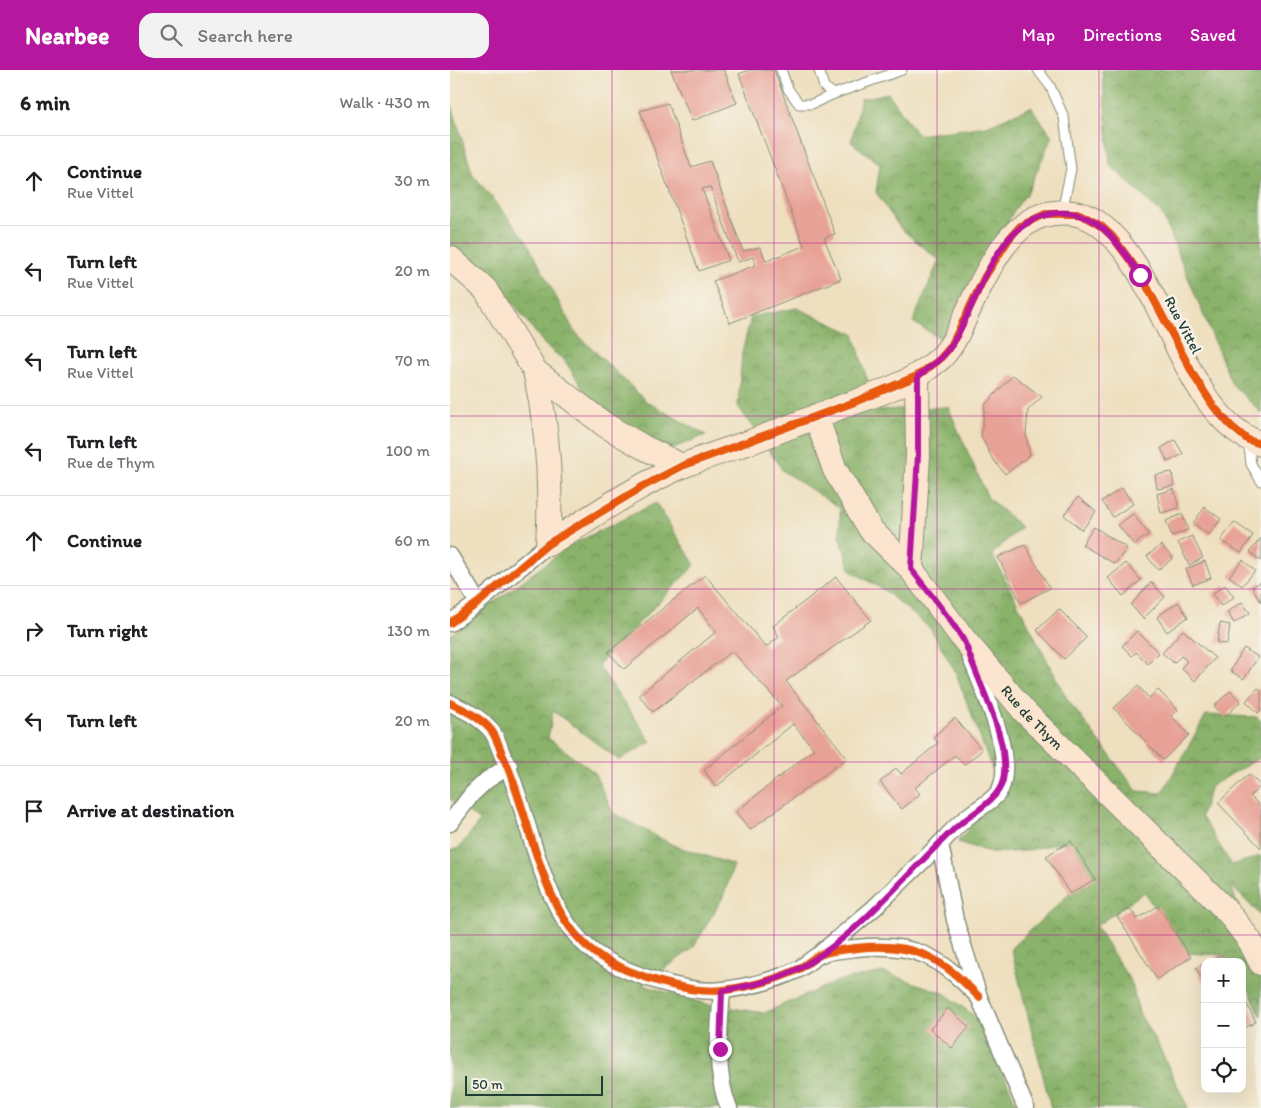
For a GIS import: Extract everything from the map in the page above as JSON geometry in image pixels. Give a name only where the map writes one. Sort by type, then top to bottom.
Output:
[{"type":"street","name":"Rue Vittel","points":[[548,544],[642,487],[682,466],[918,376],[939,360],[951,346],[984,278],[1015,232],[1030,220],[1045,214],[1062,212],[1080,214],[1090,218],[1112,236],[1140,275],[1194,376],[1214,407],[1230,426],[1254,442]]},
{"type":"street","points":[[450,258],[485,289],[535,371],[544,413],[551,500],[548,544],[478,603],[450,623]]},
{"type":"street","points":[[535,371],[605,425],[643,447],[682,466]]},
{"type":"street","points":[[911,569],[918,455],[918,376]]},
{"type":"street","name":"Rue de Thym","points":[[816,416],[835,470],[870,530],[911,569],[962,637],[1025,712],[1228,912],[1255,943],[1261,963]]},
{"type":"street","points":[[450,556],[478,603]]},
{"type":"street","points":[[450,703],[475,715],[491,730],[508,766],[541,869],[551,893],[564,917],[587,947],[602,958],[645,978],[722,991],[751,985],[798,970],[820,955],[874,908],[952,830],[998,793],[1003,781],[1002,753],[996,724],[962,637]]},
{"type":"street","points":[[450,823],[472,794],[508,766]]},
{"type":"street","points":[[940,844],[955,920],[979,997],[1026,1108]]},
{"type":"street","points":[[820,955],[865,947],[900,946],[911,949],[946,967],[979,997]]},
{"type":"street","points":[[722,991],[720,1049],[723,1094],[729,1108]]},
{"type":"lane","points":[[781,70],[788,89],[799,104],[812,104],[834,94],[902,70]]},
{"type":"lane","points":[[819,70],[824,87],[834,94]]},
{"type":"lane","points":[[1038,70],[1050,86],[1064,117],[1072,169],[1062,212]]},
{"type":"lane","points":[[1254,442],[1251,464],[1261,481]]},
{"type":"green space","points":[[1102,70],[1261,70],[1261,413],[1232,384],[1162,214],[1110,165]]},
{"type":"green space","points":[[888,93],[918,135],[987,126],[1031,107],[1052,136],[1028,192],[1015,209],[941,339],[913,322],[939,260],[900,228],[876,192],[880,164],[851,142],[861,99]]},
{"type":"green space","points":[[450,99],[472,173],[526,240],[574,331],[647,402],[706,435],[668,450],[594,406],[565,361],[545,345],[498,283],[450,247]]},
{"type":"green space","points":[[797,308],[854,334],[866,376],[881,410],[948,407],[988,498],[1021,527],[992,554],[1067,699],[1137,791],[1162,793],[1206,715],[1257,717],[1261,721],[1261,757],[1211,786],[1201,816],[1232,865],[1261,856],[1261,916],[1231,886],[1261,972],[1261,1016],[1246,984],[1246,958],[1226,958],[1223,955],[1186,953],[1144,892],[1096,926],[1132,984],[1139,1013],[1159,1047],[1188,1108],[1051,1108],[1011,948],[1063,900],[1085,874],[1063,842],[1025,851],[992,853],[958,842],[1000,790],[955,671],[930,628],[884,590],[851,571],[840,538],[840,508],[783,471],[738,406],[742,353],[751,317]]},
{"type":"green space","points":[[656,503],[695,565],[598,665],[651,742],[619,760],[553,711],[548,738],[594,772],[613,813],[675,846],[734,865],[723,897],[693,948],[643,985],[705,1004],[764,1013],[838,981],[883,972],[944,993],[981,1021],[1018,1108],[450,1108],[450,851],[459,848],[480,821],[450,799],[450,635],[571,545]]},
{"type":"building","points":[[671,70],[724,70],[737,103],[692,121]]},
{"type":"building","points":[[749,70],[774,70],[835,234],[824,238],[841,279],[730,323],[713,281],[756,265],[753,257],[738,262],[710,187],[702,189],[729,260],[699,271],[640,111],[668,103],[691,167],[710,161],[743,251],[760,247],[766,261],[804,246],[739,74]]},
{"type":"building","points":[[1013,375],[1042,397],[1028,410],[1026,435],[1030,455],[1005,474],[992,458],[981,436],[985,405]]},
{"type":"building","points":[[1175,440],[1183,454],[1168,462],[1161,448]]},
{"type":"building","points":[[1172,472],[1174,486],[1157,489],[1155,475]]},
{"type":"building","points":[[1122,488],[1133,504],[1113,517],[1102,501]]},
{"type":"building","points":[[1174,489],[1179,508],[1161,513],[1157,494]]},
{"type":"building","points":[[1078,497],[1096,512],[1082,530],[1064,515]]},
{"type":"building","points":[[1205,507],[1221,519],[1209,535],[1193,523]]},
{"type":"building","points":[[1133,514],[1149,534],[1134,545],[1118,525]]},
{"type":"building","points":[[1182,514],[1188,530],[1172,536],[1166,521]]},
{"type":"building","points":[[1234,522],[1253,535],[1241,553],[1221,540]]},
{"type":"building","points":[[1094,527],[1127,548],[1115,564],[1082,545]]},
{"type":"building","points":[[1192,536],[1203,558],[1189,565],[1178,542]]},
{"type":"building","points":[[1261,538],[1261,561],[1250,552]]},
{"type":"building","points":[[1025,545],[1050,588],[1021,603],[998,557]]},
{"type":"building","points":[[1161,545],[1173,558],[1158,570],[1147,556]]},
{"type":"building","points":[[1243,560],[1255,571],[1242,586],[1229,576]]},
{"type":"building","points":[[1205,561],[1211,578],[1193,585],[1186,569]]},
{"type":"building","points":[[1126,563],[1141,580],[1123,596],[1108,578]]},
{"type":"building","points":[[705,575],[766,647],[779,637],[773,626],[836,577],[871,620],[786,681],[847,758],[750,830],[736,812],[814,749],[793,724],[716,787],[704,770],[782,706],[732,651],[653,712],[639,695],[716,632],[698,608],[624,669],[608,652]]},
{"type":"building","points":[[1151,582],[1165,597],[1143,619],[1131,605]]},
{"type":"building","points":[[1261,582],[1261,602],[1252,587]]},
{"type":"building","points":[[1225,585],[1234,597],[1221,606],[1212,594]]},
{"type":"building","points":[[1178,602],[1188,617],[1167,632],[1157,617]]},
{"type":"building","points":[[1242,602],[1250,613],[1234,623],[1227,612]]},
{"type":"building","points":[[1059,609],[1087,637],[1064,659],[1037,630]]},
{"type":"building","points":[[1220,623],[1230,625],[1227,644],[1217,643]]},
{"type":"building","points":[[1183,630],[1215,658],[1195,681],[1181,668],[1187,661],[1181,656],[1174,663],[1162,653]]},
{"type":"building","points":[[1137,631],[1159,653],[1148,664],[1136,652],[1132,656],[1122,646]]},
{"type":"building","points":[[1244,648],[1258,657],[1244,679],[1230,671]]},
{"type":"building","points":[[1138,686],[1149,698],[1158,690],[1178,710],[1171,716],[1189,735],[1163,760],[1114,708]]},
{"type":"building","points":[[1258,688],[1261,690],[1261,710],[1258,713],[1246,701]]},
{"type":"building","points":[[1230,691],[1241,701],[1225,717],[1214,706]]},
{"type":"building","points":[[955,718],[982,750],[964,765],[955,755],[915,788],[920,794],[902,809],[880,782],[896,768],[901,774],[938,743],[933,737]]},
{"type":"building","points":[[1249,774],[1261,786],[1250,796],[1261,807],[1261,848],[1218,803]]},
{"type":"building","points":[[1071,841],[1095,879],[1070,894],[1046,856]]},
{"type":"building","points":[[1158,906],[1191,957],[1157,979],[1117,916],[1130,908],[1137,919]]},
{"type":"building","points":[[1201,965],[1201,978],[1196,968]]},
{"type":"building","points":[[1246,1003],[1256,1022],[1246,1027]]},
{"type":"building","points":[[948,1008],[969,1027],[952,1048],[930,1029]]},
{"type":"cycle path","points":[[450,623],[478,603],[548,544],[642,487],[682,466],[852,403],[917,376],[939,360],[951,346],[984,278],[1009,239],[1020,226],[1045,214],[1080,214],[1101,226],[1112,236],[1141,275],[1194,376],[1214,407],[1231,426],[1248,440],[1261,444]]},
{"type":"cycle path","points":[[450,703],[477,718],[493,732],[512,779],[550,892],[564,918],[580,940],[613,964],[644,977],[678,987],[710,991],[742,987],[780,977],[803,967],[816,957],[827,952],[856,948],[894,947],[925,955],[938,962],[951,971],[979,997]]},
{"type":"route","points":[[720,1049],[722,991],[751,985],[798,970],[820,955],[844,936],[911,874],[952,830],[998,793],[1003,781],[1004,769],[996,724],[962,637],[911,569],[918,455],[918,376],[939,360],[951,346],[984,278],[1009,239],[1020,226],[1030,220],[1045,214],[1062,212],[1080,214],[1090,218],[1112,236],[1140,275]]}]
